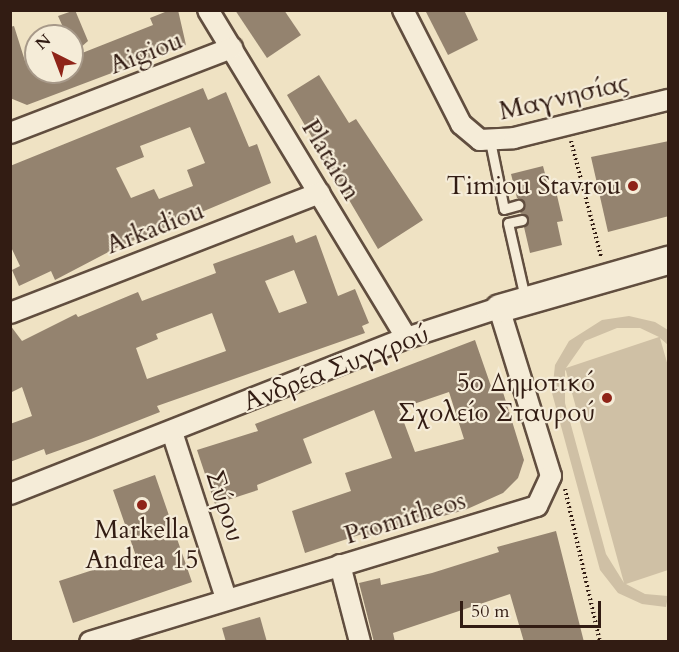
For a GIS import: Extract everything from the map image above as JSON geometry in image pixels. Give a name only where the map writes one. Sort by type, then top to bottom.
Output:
[{"type":"street","name":"Plataion","points":[[208,10],[407,338]]},
{"type":"street","name":"Μαγνησίας","points":[[403,10],[461,124],[480,140],[490,141],[567,125],[669,100]]},
{"type":"street","name":"Aigiou","points":[[10,133],[232,48]]},
{"type":"street","name":"Arkadiou","points":[[10,313],[320,193]]},
{"type":"street","name":"Ανδρέα Συγγρού","points":[[10,494],[407,338],[499,308],[524,292],[607,277],[669,260]]},
{"type":"street","points":[[499,308],[551,476]]},
{"type":"street","name":"Σύρου","points":[[172,432],[226,598]]},
{"type":"street","name":"Promitheos","points":[[90,642],[226,598],[537,506],[551,476]]},
{"type":"street","points":[[340,565],[360,642]]},
{"type":"lane","points":[[490,141],[504,209],[518,205]]},
{"type":"lane","points":[[522,220],[508,223],[524,292]]},
{"type":"path","points":[[567,125],[607,277]]},
{"type":"path","points":[[551,476],[566,489],[600,642]]},
{"type":"shaded area","points":[[629,316],[655,322],[668,330],[668,345],[660,338],[668,366],[668,570],[626,584],[645,594],[668,596],[666,607],[642,604],[618,593],[600,570],[552,393],[555,365],[569,341],[602,320]],"holes":[[[617,328],[640,328],[659,337],[566,368],[585,341]],[[566,371],[624,583],[606,554],[565,403]]]},
{"type":"building","points":[[75,10],[81,24],[62,24],[58,16]]},
{"type":"building","points":[[170,10],[178,10],[186,45],[84,83],[84,52],[153,25],[150,18]]},
{"type":"building","points":[[235,10],[284,10],[301,35],[267,58]]},
{"type":"building","points":[[425,10],[464,10],[478,40],[448,55]]},
{"type":"building","points":[[14,26],[24,58],[24,84],[83,84],[27,105],[10,98],[10,27]]},
{"type":"building","points":[[84,31],[88,41],[84,44]]},
{"type":"building","points":[[319,75],[349,123],[356,119],[423,220],[378,249],[287,95]]},
{"type":"building","points":[[203,88],[208,100],[226,92],[249,147],[257,144],[271,183],[118,247],[55,280],[51,271],[19,286],[12,270],[20,266],[10,245],[10,166]],"holes":[[[190,127],[205,163],[187,170],[193,186],[159,199],[154,189],[131,198],[116,168],[144,157],[140,146]]]},
{"type":"building","name":"Timiou Stavrou","points":[[669,141],[669,216],[608,232],[591,157]]},
{"type":"building","points":[[543,166],[549,189],[555,187],[563,221],[557,222],[562,245],[530,253],[524,227],[528,218],[520,213],[525,204],[517,198],[511,174]]},
{"type":"building","points":[[293,235],[296,243],[316,235],[338,296],[355,289],[369,323],[362,326],[365,333],[157,406],[160,412],[91,439],[46,455],[44,449],[10,462],[10,424],[32,416],[22,387],[10,393],[10,325],[22,341],[76,314],[78,317],[138,292],[142,301],[216,273],[213,264]],"holes":[[[294,270],[307,303],[279,313],[265,281]],[[212,313],[226,351],[147,379],[136,348],[158,339],[156,334]]]},
{"type":"building","points":[[475,340],[493,392],[502,389],[524,460],[518,478],[503,493],[465,510],[425,521],[424,518],[366,537],[365,533],[305,553],[292,511],[351,491],[345,473],[392,458],[374,410],[303,439],[312,463],[257,485],[258,490],[215,504],[197,450],[258,431],[255,424]],"holes":[[[449,392],[464,439],[415,452],[399,409]]]},
{"type":"building","points":[[155,475],[192,582],[73,623],[59,581],[136,556],[113,490]]},
{"type":"building","points":[[556,531],[584,642],[524,642],[510,594],[393,633],[395,642],[374,642],[359,583],[380,578],[381,585],[432,573],[499,552],[497,547]]},
{"type":"building","points":[[260,617],[267,642],[226,642],[222,628]]},
{"type":"place","name":"Timiou Stavrou","points":[[633,186]]},
{"type":"place","name":"5ο Δημοτικό Σχολείο Σταυρού","points":[[607,398]]},
{"type":"place","name":"Markella Andrea 15","points":[[142,505]]}]
